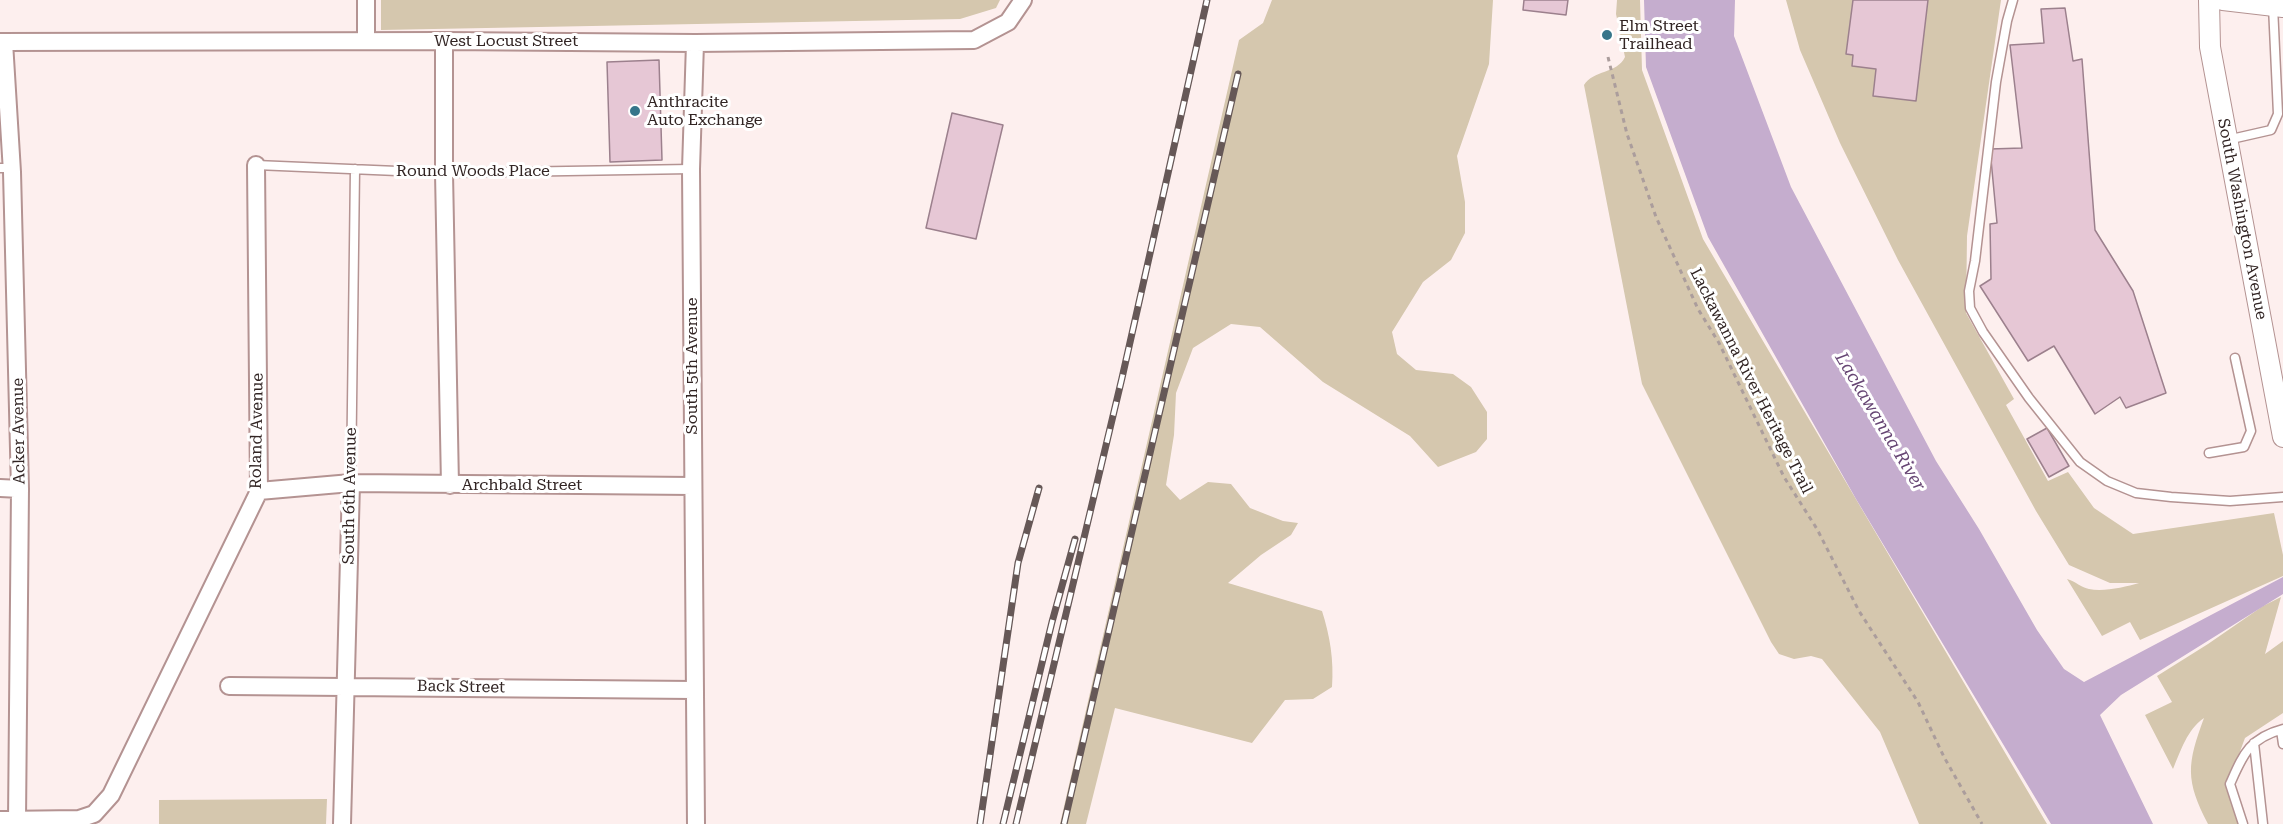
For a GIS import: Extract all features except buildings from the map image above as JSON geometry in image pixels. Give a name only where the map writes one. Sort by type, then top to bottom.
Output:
[{"type":"street","points":[[366,0],[366,41]]},
{"type":"street","name":"West Locust Street","points":[[2,42],[444,40],[695,43],[974,40],[1008,22],[1023,0]]},
{"type":"street","name":"South Washington Avenue","points":[[2209,0],[2210,47],[2283,437]]},
{"type":"street","points":[[2223,0],[2276,4]]},
{"type":"street","points":[[444,40],[450,485]]},
{"type":"street","name":"Acker Avenue","points":[[2,42],[20,489],[8,820]]},
{"type":"street","name":"South 5th Avenue","points":[[695,43],[691,169],[696,824]]},
{"type":"street","name":"Roland Avenue","points":[[8,820],[79,819],[94,814],[111,795],[259,491],[256,165]]},
{"type":"street","name":"Archbald Street","points":[[259,491],[351,483],[693,486]]},
{"type":"street","name":"South 6th Avenue","points":[[342,824],[351,483]]},
{"type":"street","points":[[0,488],[20,489]]},
{"type":"street","name":"Back Street","points":[[229,686],[694,690]]},
{"type":"lane","points":[[2013,0],[1996,82],[1975,261],[1969,291],[1970,308],[1990,342],[2029,398],[2080,462],[2107,481],[2136,493],[2171,497],[2230,501],[2283,497]]},
{"type":"lane","points":[[2227,140],[2271,130],[2278,114],[2276,4]]},
{"type":"lane","name":"Round Woods Place","points":[[256,165],[444,173],[691,169]]},
{"type":"lane","name":"South 6th Avenue","points":[[351,483],[356,169]]},
{"type":"lane","points":[[2209,453],[2244,447],[2251,431],[2235,358]]},
{"type":"lane","points":[[2243,824],[2230,784],[2246,750],[2271,732],[2282,730],[2283,744]]},
{"type":"lane","points":[[2254,743],[2263,824]]},
{"type":"path","name":"Lackawanna River Heritage Trail","points":[[1608,57],[1627,134],[1656,217],[1698,309],[1719,343],[1784,477],[1817,529],[1859,611],[1918,702],[1944,757],[1982,824]]},
{"type":"shaded area","points":[[381,0],[1000,0],[996,8],[960,19],[381,30]]},
{"type":"shaded area","points":[[1272,0],[1493,0],[1489,64],[1457,156],[1465,202],[1465,233],[1451,260],[1423,282],[1392,332],[1397,354],[1416,370],[1453,374],[1471,387],[1487,412],[1487,439],[1476,452],[1438,467],[1410,436],[1323,382],[1260,327],[1231,324],[1193,348],[1176,393],[1174,435],[1166,485],[1180,500],[1208,482],[1231,484],[1250,508],[1283,521],[1298,523],[1291,535],[1261,555],[1228,583],[1322,611],[1331,648],[1332,687],[1313,699],[1285,700],[1252,743],[1115,708],[1086,824],[1060,824],[1239,40],[1263,23]]},
{"type":"shaded area","points":[[1617,0],[1640,0],[1642,70],[1703,239],[2047,824],[1919,824],[1880,732],[1822,659],[1811,656],[1794,659],[1779,654],[1771,642],[1642,384],[1584,85],[1593,77],[1616,66],[1625,57],[1616,14]]},
{"type":"shaded area","points":[[1786,0],[2001,0],[1967,236],[1966,313],[2014,399],[2006,405],[2048,481],[2068,472],[2094,508],[2133,534],[2274,513],[2283,555],[2283,576],[2140,640],[2130,622],[2102,636],[2067,579],[2095,590],[2114,589],[2139,583],[2110,583],[2069,565],[2036,511],[1898,260],[1840,143],[1800,50]]},
{"type":"shaded area","points":[[2281,597],[2265,654],[2283,641],[2283,713],[2245,738],[2226,789],[2242,824],[2208,824],[2195,795],[2191,772],[2194,748],[2204,718],[2189,734],[2173,769],[2145,715],[2172,702],[2157,676],[2263,606]]},
{"type":"shaded area","points":[[327,799],[326,824],[159,824],[159,800]]},
{"type":"water","name":"Lackawanna River","points":[[1644,0],[1735,0],[1734,36],[1791,187],[1936,461],[1979,529],[2037,630],[2064,669],[2084,682],[2283,577],[2283,594],[2121,695],[2100,715],[2153,824],[2051,824],[1856,499],[1708,237],[1646,67]]},
{"type":"railway","points":[[1016,824],[1122,378],[1207,0]]},
{"type":"railway","points":[[1064,824],[1238,74]]},
{"type":"railway","points":[[980,824],[1018,563],[1039,488]]},
{"type":"railway","points":[[1003,824],[1052,622],[1075,539]]},
{"type":"place","name":"Elm Street Trailhead","points":[[1607,35]]},
{"type":"place","name":"Anthracite Auto Exchange","points":[[635,111]]}]
